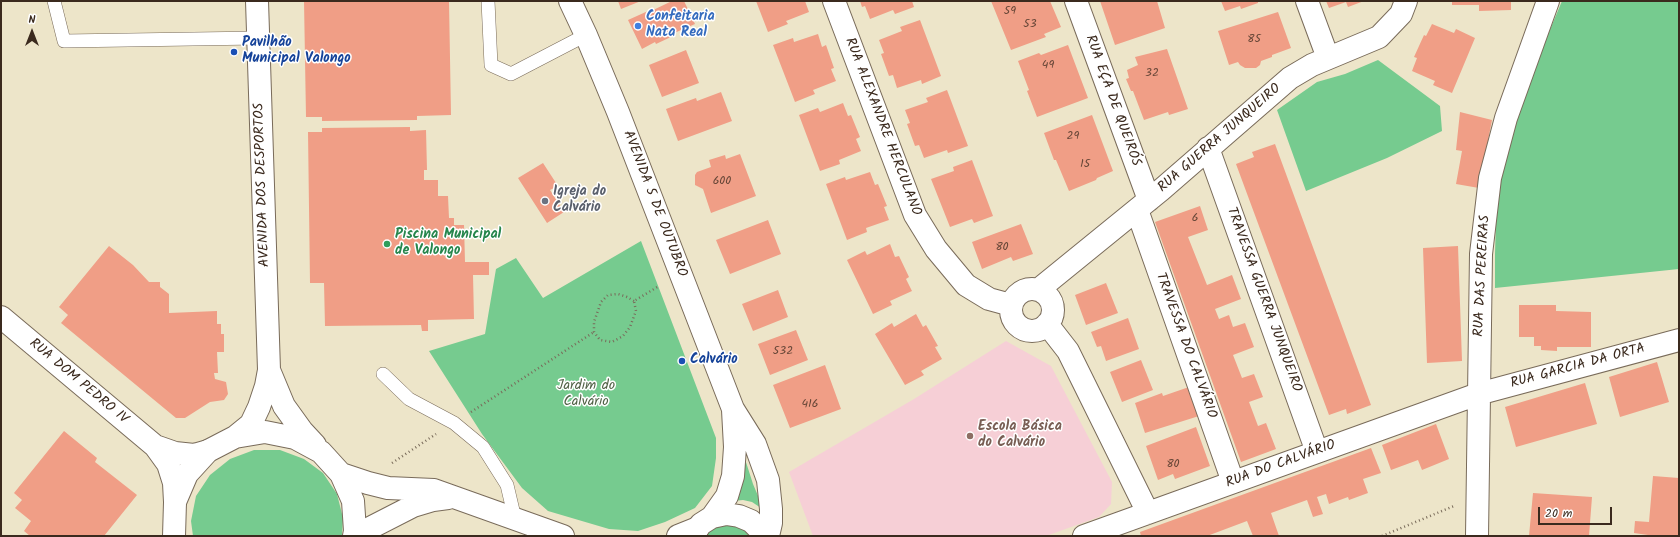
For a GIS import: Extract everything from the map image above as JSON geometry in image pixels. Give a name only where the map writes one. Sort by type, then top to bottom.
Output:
[{"type":"street","name":"AVENIDA DOS DESPORTOS","points":[[235,437],[251,424],[266,386],[268,370],[257,1]]},
{"type":"street","name":"AVENIDA 5 DE OUTUBRO","points":[[570,1],[618,112],[733,409],[756,444],[768,480],[771,509],[771,523],[768,536]]},
{"type":"street","name":"RUA ALEXANDRE HERCULANO","points":[[834,1],[915,215],[936,249],[966,285],[988,299],[1011,305]]},
{"type":"street","name":"RUA EÇA DE QUEIRÓS","points":[[1076,1],[1143,205]]},
{"type":"street","points":[[1307,1],[1328,58]]},
{"type":"street","name":"RUA GUERRA JUNQUEIRO","points":[[1038,290],[1143,205],[1290,78],[1312,64],[1379,37],[1401,14],[1406,1]]},
{"type":"street","name":"RUA DAS PEREIRAS","points":[[1477,536],[1481,254],[1490,178],[1506,118],[1548,1]]},
{"type":"street","name":"TRAVESSA GUERRA JUNQUEIRO","points":[[1208,148],[1317,452]]},
{"type":"street","name":"TRAVESSA DO CALVÁRIO","points":[[1143,205],[1233,482]]},
{"type":"street","points":[[1024,290],[1038,290],[1049,298],[1052,304],[1051,318],[1042,329],[1028,331],[1016,324],[1012,318],[1010,312],[1011,305],[1014,299],[1024,290]]},
{"type":"street","name":"RUA DOM PEDRO IV","points":[[1,317],[155,446],[168,464],[174,483],[175,502]]},
{"type":"street","points":[[1047,324],[1068,351],[1148,513]]},
{"type":"street","name":"RUA GARCIA DA ORTA","points":[[1478,394],[1679,340]]},
{"type":"street","name":"AVENIDA DOS DESPORTOS","points":[[268,370],[284,406],[302,431],[341,474]]},
{"type":"street","name":"RUA DO CALVÁRIO","points":[[1084,536],[1478,394]]},
{"type":"street","name":"AVENIDA 5 DE OUTUBRO","points":[[695,529],[727,496],[733,476],[735,447],[733,409]]},
{"type":"street","points":[[174,536],[175,502],[187,474],[208,451],[235,437],[265,432],[295,438],[321,452]]},
{"type":"street","name":"RUA DOM PEDRO IV","points":[[155,446],[175,453],[194,455],[208,451]]},
{"type":"street","points":[[341,474],[388,488],[434,490],[563,536]]},
{"type":"street","points":[[341,474],[353,501],[354,536]]},
{"type":"street","points":[[364,536],[372,527],[413,506],[433,500],[455,498]]},
{"type":"street","points":[[695,529],[726,514],[739,516],[751,521],[760,530],[763,536]]},
{"type":"lane","points":[[54,1],[64,40],[258,38]]},
{"type":"lane","points":[[488,1],[491,65],[511,74],[586,35]]},
{"type":"lane","points":[[382,374],[409,400],[454,423],[483,447],[507,486],[515,519]]},
{"type":"path","points":[[634,301],[659,286]]},
{"type":"path","points":[[618,294],[627,296],[634,301],[636,311],[630,327],[623,336],[612,342],[600,340],[594,332],[594,322],[596,312],[601,302],[608,295],[618,294]]},
{"type":"path","points":[[387,467],[594,332]]},
{"type":"path","points":[[1382,536],[1477,497]]},
{"type":"shaded area","name":"Escola Básica do Calvário","points":[[1006,341],[1051,366],[1112,482],[1111,504],[1099,517],[1046,536],[813,536],[789,472],[914,399]]},
{"type":"green space","points":[[1562,1],[1679,1],[1679,269],[1495,288],[1497,184],[1530,77]]},
{"type":"green space","points":[[1378,60],[1440,106],[1442,131],[1387,158],[1306,191],[1277,110],[1317,82],[1345,74]]},
{"type":"green space","name":"Jardim do Calvário","points":[[641,241],[716,438],[716,458],[712,486],[695,508],[665,522],[638,531],[609,529],[548,511],[522,488],[482,434],[429,351],[485,334],[496,269],[516,258],[543,298]]},
{"type":"green space","points":[[254,450],[280,450],[304,459],[323,473],[337,494],[343,518],[342,536],[193,536],[191,521],[196,496],[210,475],[230,459]]},
{"type":"green space","points":[[745,459],[753,484],[764,510],[752,502],[743,500],[733,501],[740,490],[744,476]]},
{"type":"green space","points":[[727,524],[745,529],[752,536],[705,536],[718,526]]},
{"type":"building","points":[[304,1],[449,1],[451,115],[417,116],[417,120],[322,121],[322,117],[306,117]]},
{"type":"building","points":[[618,1],[641,1],[621,9]]},
{"type":"building","points":[[672,1],[684,1],[695,24],[672,34],[673,36],[656,44],[655,42],[642,49],[628,20]]},
{"type":"building","points":[[756,1],[805,1],[809,12],[786,21],[788,24],[768,32]]},
{"type":"building","points":[[860,1],[912,1],[914,7],[895,14],[893,10],[870,19],[865,6],[862,7]]},
{"type":"building","points":[[991,1],[1050,1],[1061,27],[1044,34],[1046,37],[1011,50]]},
{"type":"building","points":[[1100,1],[1157,1],[1165,28],[1115,45]]},
{"type":"building","points":[[1221,1],[1258,1],[1258,3],[1241,9],[1240,6],[1225,11]]},
{"type":"building","points":[[1326,1],[1364,1],[1348,7],[1346,2],[1329,8]]},
{"type":"building","points":[[1452,1],[1511,1],[1511,10],[1479,11],[1479,5],[1452,5]]},
{"type":"building","points":[[1278,12],[1291,48],[1261,61],[1260,65],[1256,68],[1245,68],[1238,62],[1229,65],[1218,31]]},
{"type":"building","points":[[920,20],[941,76],[922,84],[921,80],[897,88],[893,75],[889,76],[881,54],[884,53],[879,40],[902,31],[900,27]]},
{"type":"building","points":[[1432,24],[1454,33],[1456,29],[1475,38],[1452,93],[1433,85],[1435,81],[1412,71],[1417,58],[1414,57],[1424,35],[1426,36]]},
{"type":"building","points":[[818,34],[822,47],[826,45],[834,68],[831,69],[836,81],[813,90],[815,94],[795,102],[773,45],[793,38],[794,42]]},
{"type":"building","points":[[1068,45],[1088,98],[1037,117],[1018,61],[1039,53],[1041,55]]},
{"type":"building","points":[[1167,49],[1188,109],[1169,115],[1168,112],[1144,120],[1133,91],[1131,91],[1126,79],[1129,78],[1127,70],[1138,65],[1135,57]]},
{"type":"building","points":[[686,50],[699,83],[662,97],[649,65]]},
{"type":"building","points":[[947,90],[968,146],[948,153],[947,150],[924,158],[919,145],[915,146],[907,124],[910,123],[905,110],[928,102],[926,98]]},
{"type":"building","points":[[721,92],[732,121],[678,141],[666,109],[696,98],[697,101]]},
{"type":"building","points":[[843,103],[848,116],[851,115],[860,137],[856,139],[861,151],[839,160],[840,164],[820,171],[799,115],[818,108],[820,112]]},
{"type":"building","points":[[1460,112],[1492,120],[1479,188],[1456,184],[1462,151],[1456,150]]},
{"type":"building","points":[[1092,115],[1113,171],[1069,191],[1056,160],[1054,160],[1044,133]]},
{"type":"building","name":"Piscina Municipal de Valongo","points":[[410,127],[410,131],[426,130],[427,170],[424,170],[424,180],[438,180],[438,196],[448,196],[449,218],[454,218],[454,225],[464,225],[465,262],[489,262],[489,275],[473,275],[474,319],[428,320],[428,331],[422,331],[421,325],[325,326],[324,283],[310,283],[308,132],[322,132],[322,128]]},
{"type":"building","points":[[1275,144],[1371,405],[1347,414],[1346,409],[1329,415],[1236,164],[1254,157],[1252,152]]},
{"type":"building","points":[[740,154],[756,196],[711,213],[703,189],[695,185],[695,175],[697,172],[711,167],[709,160],[725,155],[726,159]]},
{"type":"building","points":[[972,160],[993,216],[974,223],[972,219],[950,227],[931,179],[954,171],[953,167]]},
{"type":"building","name":"Igreja do Calvário","points":[[543,163],[558,186],[550,190],[564,212],[547,223],[518,178]]},
{"type":"building","points":[[870,172],[875,185],[878,184],[887,206],[884,207],[889,220],[866,228],[867,232],[847,240],[826,184],[845,177],[846,180]]},
{"type":"building","points":[[1200,206],[1208,230],[1188,237],[1207,285],[1232,275],[1241,299],[1215,309],[1219,319],[1229,315],[1233,327],[1245,323],[1254,347],[1233,355],[1242,378],[1254,374],[1263,397],[1249,402],[1258,426],[1266,423],[1276,449],[1241,462],[1155,222]]},
{"type":"building","points":[[768,220],[781,254],[730,274],[716,240]]},
{"type":"building","points":[[1021,224],[1033,254],[1013,261],[1011,257],[982,269],[972,242]]},
{"type":"building","points":[[890,244],[895,257],[899,256],[909,277],[906,279],[912,291],[890,301],[892,305],[873,314],[847,260],[865,251],[867,255]]},
{"type":"building","points":[[109,246],[133,265],[149,282],[160,282],[160,287],[169,294],[169,313],[217,311],[217,324],[221,324],[221,334],[224,334],[224,352],[217,352],[218,373],[214,373],[215,379],[226,382],[228,394],[224,400],[210,402],[185,418],[176,418],[61,323],[68,315],[59,307]]},
{"type":"building","points":[[1458,246],[1462,361],[1427,363],[1423,248]]},
{"type":"building","points":[[1106,283],[1118,313],[1086,325],[1075,295]]},
{"type":"building","points":[[778,290],[788,317],[753,331],[742,304]]},
{"type":"building","points":[[1519,305],[1556,305],[1556,311],[1591,312],[1591,347],[1557,347],[1557,351],[1541,350],[1541,346],[1534,346],[1534,337],[1519,337]]},
{"type":"building","points":[[916,314],[923,327],[926,325],[938,346],[935,347],[942,359],[921,371],[924,375],[905,385],[875,334],[892,323],[894,327]]},
{"type":"building","points":[[1128,318],[1139,349],[1106,361],[1101,346],[1097,347],[1091,332]]},
{"type":"building","points":[[796,330],[808,360],[770,375],[758,344]]},
{"type":"building","points":[[1141,360],[1153,390],[1122,402],[1110,372]]},
{"type":"building","points":[[1657,362],[1669,402],[1620,417],[1609,377]]},
{"type":"building","points":[[825,365],[841,409],[790,428],[773,385]]},
{"type":"building","points":[[1585,383],[1597,424],[1516,447],[1505,407]]},
{"type":"building","points":[[1189,387],[1199,416],[1145,433],[1135,403],[1162,393],[1163,396]]},
{"type":"building","points":[[1436,424],[1449,459],[1422,470],[1418,460],[1391,470],[1382,445]]},
{"type":"building","points":[[1196,427],[1210,466],[1175,479],[1173,474],[1158,480],[1146,446]]},
{"type":"building","points":[[64,431],[97,458],[95,462],[137,495],[104,536],[30,536],[24,531],[31,521],[15,508],[22,500],[14,493]]},
{"type":"building","points":[[1371,448],[1381,473],[1363,479],[1368,493],[1349,500],[1348,497],[1329,504],[1326,494],[1317,497],[1323,514],[1313,517],[1307,500],[1271,513],[1279,536],[1253,536],[1247,521],[1207,536],[1141,536],[1140,532]]},
{"type":"building","points":[[1653,476],[1679,478],[1679,536],[1648,536],[1634,533],[1635,521],[1649,522]]},
{"type":"building","points":[[1533,493],[1592,497],[1589,536],[1529,536]]},
{"type":"place","name":"Confeitaria Nata Real","points":[[638,26]]},
{"type":"place","name":"Pavilhão Municipal Valongo","points":[[234,52]]},
{"type":"place","name":"Igreja do Calvário","points":[[545,201]]},
{"type":"place","name":"Piscina Municipal de Valongo","points":[[387,244]]},
{"type":"place","name":"Calvário","points":[[682,361]]},
{"type":"place","name":"Escola Básica do Calvário","points":[[970,436]]}]
